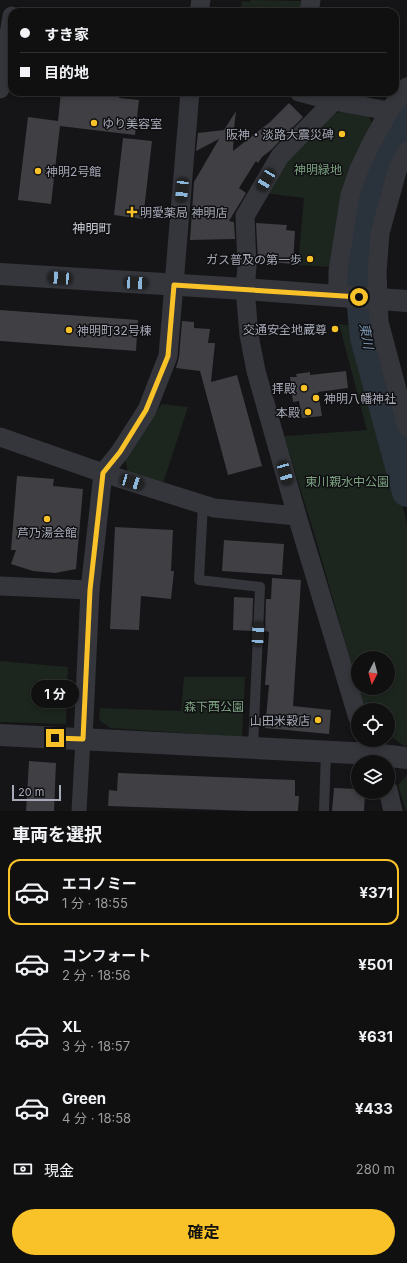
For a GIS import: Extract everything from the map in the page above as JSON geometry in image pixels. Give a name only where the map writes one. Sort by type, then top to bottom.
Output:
[{"type":"street","points":[[0,89],[8,37]]},
{"type":"street","points":[[342,296],[338,271],[350,195],[359,169],[372,142],[389,111],[407,86]]},
{"type":"street","points":[[80,811],[90,590],[103,473],[120,452],[146,410],[168,356],[190,96]]},
{"type":"street","points":[[315,96],[389,111]]},
{"type":"street","points":[[334,101],[280,156],[245,216],[247,266],[245,289],[249,335],[256,371],[297,516],[353,703]]},
{"type":"street","points":[[407,151],[398,168],[380,233],[375,298],[379,322],[407,427]]},
{"type":"street","points":[[0,274],[407,300]]},
{"type":"street","points":[[0,437],[103,473],[214,508],[297,516]]},
{"type":"street","points":[[0,586],[90,590]]},
{"type":"street","points":[[0,735],[326,752],[372,752],[407,758]]},
{"type":"street","points":[[390,799],[393,811]]},
{"type":"lane","points":[[203,504],[199,580],[260,587],[253,748]]},
{"type":"lane","points":[[324,811],[326,752]]},
{"type":"green space","points":[[250,0],[302,1],[301,8],[241,8],[242,1],[250,2]]},
{"type":"green space","name":"神明緑地","points":[[343,111],[368,115],[372,123],[332,267],[298,265],[304,198],[264,193],[293,151],[334,114]]},
{"type":"green space","name":"東川親水中公園","points":[[339,324],[354,326],[407,523],[407,746],[404,746],[395,739],[395,703],[363,703],[360,695],[395,695],[395,651],[351,651],[351,662],[284,436],[367,430]]},
{"type":"green space","points":[[162,404],[188,407],[163,483],[129,476],[124,456]]},
{"type":"green space","points":[[0,661],[68,667],[66,724],[0,722]]},
{"type":"green space","name":"森下西公園","points":[[184,677],[245,677],[242,737],[110,728],[99,720],[100,708],[181,711]]},
{"type":"green space","points":[[407,775],[407,811],[406,811],[398,785]]},
{"type":"building","name":"神明2号館","points":[[61,96],[119,96],[119,98],[139,100],[135,135],[60,126],[51,204],[18,200],[28,117],[58,121]]},
{"type":"building","points":[[289,103],[303,117],[271,150],[262,157],[258,163],[256,161],[239,188],[246,193],[229,221],[234,222],[235,239],[190,240],[194,182],[219,139],[196,151],[198,133],[224,130],[236,111],[234,129],[237,129],[234,130],[233,151],[270,122]]},
{"type":"building","points":[[123,138],[152,141],[143,219],[114,215]]},
{"type":"building","points":[[256,223],[287,225],[286,230],[295,231],[293,264],[258,261]]},
{"type":"building","name":"神明町32号棟","points":[[0,310],[138,320],[136,351],[0,341]]},
{"type":"building","points":[[182,321],[194,322],[194,328],[210,329],[208,343],[215,343],[211,382],[237,375],[262,466],[228,475],[200,371],[176,368],[179,357]]},
{"type":"building","points":[[346,371],[348,388],[318,392],[322,416],[302,418],[299,401],[293,402],[290,377],[297,377],[296,374],[310,372],[310,375]]},
{"type":"building","name":"芦乃湯会館","points":[[17,476],[54,479],[53,486],[83,489],[76,569],[55,573],[33,571],[11,564],[16,550],[11,550]]},
{"type":"building","points":[[115,527],[173,530],[171,571],[174,571],[171,599],[141,596],[139,630],[110,629]]},
{"type":"building","points":[[224,540],[284,544],[282,575],[222,571]]},
{"type":"building","points":[[272,578],[301,580],[293,706],[331,710],[329,734],[265,728],[269,685],[265,685],[269,632],[265,631],[266,599],[271,599]]},
{"type":"building","points":[[234,597],[253,598],[252,631],[233,630]]},
{"type":"building","points":[[29,761],[56,763],[54,811],[26,811]]},
{"type":"building","points":[[118,773],[295,780],[295,796],[299,796],[298,811],[250,811],[108,806],[109,790],[117,791]]},
{"type":"building","points":[[334,788],[351,789],[351,799],[365,799],[364,811],[332,811]]},
{"type":"waterway","name":"東川","points":[[407,113],[402,119],[377,174],[362,228],[358,268],[365,338],[407,492]]},
{"type":"place","name":"ゆり美容室","points":[[94,123]]},
{"type":"place","name":"阪神・淡路大震災碑","points":[[342,134]]},
{"type":"place","name":"神明2号館","points":[[38,171]]},
{"type":"place","name":"明愛薬局 神明店","points":[[132,212]]},
{"type":"place","name":"ガス普及の第一歩","points":[[310,259]]},
{"type":"place","name":"交通安全地蔵尊","points":[[335,329]]},
{"type":"place","name":"神明町32号棟","points":[[69,330]]},
{"type":"place","name":"拝殿","points":[[304,388]]},
{"type":"place","name":"神明八幡神社","points":[[316,398]]},
{"type":"place","name":"本殿","points":[[308,412]]},
{"type":"place","name":"芦乃湯会館","points":[[47,519]]},
{"type":"place","name":"山田米穀店","points":[[318,720]]},
{"type":"district","name":"神明町","points":[[92,228]]},
{"type":"route","points":[[55,738],[83,739],[90,590],[103,473],[120,452],[146,410],[168,356],[174,285],[359,297]]}]
